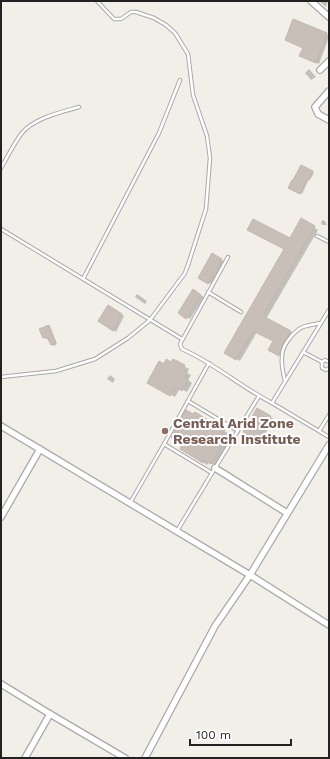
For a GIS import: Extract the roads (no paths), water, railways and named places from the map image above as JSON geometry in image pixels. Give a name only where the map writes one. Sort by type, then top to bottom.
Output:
[{"type":"street","points":[[311,1],[329,17]]},
{"type":"street","points":[[320,70],[329,61]]},
{"type":"street","points":[[329,91],[315,107],[318,114],[329,120]]},
{"type":"street","points":[[1,426],[250,575],[329,625]]},
{"type":"street","points":[[145,758],[215,626],[250,575],[329,445]]},
{"type":"street","points":[[1,517],[40,449]]},
{"type":"street","points":[[216,468],[287,513]]},
{"type":"street","points":[[1,684],[125,758]]},
{"type":"street","points":[[25,758],[50,714]]},
{"type":"lane","points":[[1,377],[56,371],[94,359],[128,338],[150,320],[185,273],[206,209],[210,158],[208,136],[194,95],[188,54],[175,33],[166,25],[154,18],[136,12],[131,12],[121,19],[114,19],[97,1]]},
{"type":"lane","points":[[83,279],[159,133],[180,80]]},
{"type":"lane","points":[[1,168],[23,131],[52,114],[79,108]]},
{"type":"lane","points":[[1,230],[182,339]]},
{"type":"lane","points":[[317,236],[329,242]]},
{"type":"lane","points":[[228,257],[182,339],[180,344],[182,349],[209,363],[259,396],[329,437]]},
{"type":"lane","points":[[208,292],[241,312]]},
{"type":"lane","points":[[272,403],[329,310]]},
{"type":"lane","points":[[285,381],[282,356],[286,344],[299,329],[321,323]]},
{"type":"lane","points":[[304,352],[322,362],[325,360],[329,362]]},
{"type":"lane","points":[[322,362],[322,368],[326,370],[329,368]]},
{"type":"lane","points":[[130,503],[209,363]]},
{"type":"lane","points":[[177,532],[259,396]]},
{"type":"lane","points":[[188,401],[238,431]]},
{"type":"lane","points":[[320,431],[329,415]]},
{"type":"lane","points":[[164,444],[212,473]]},
{"type":"place","name":"Central Arid Zone Research Institute","points":[[165,431]]}]
